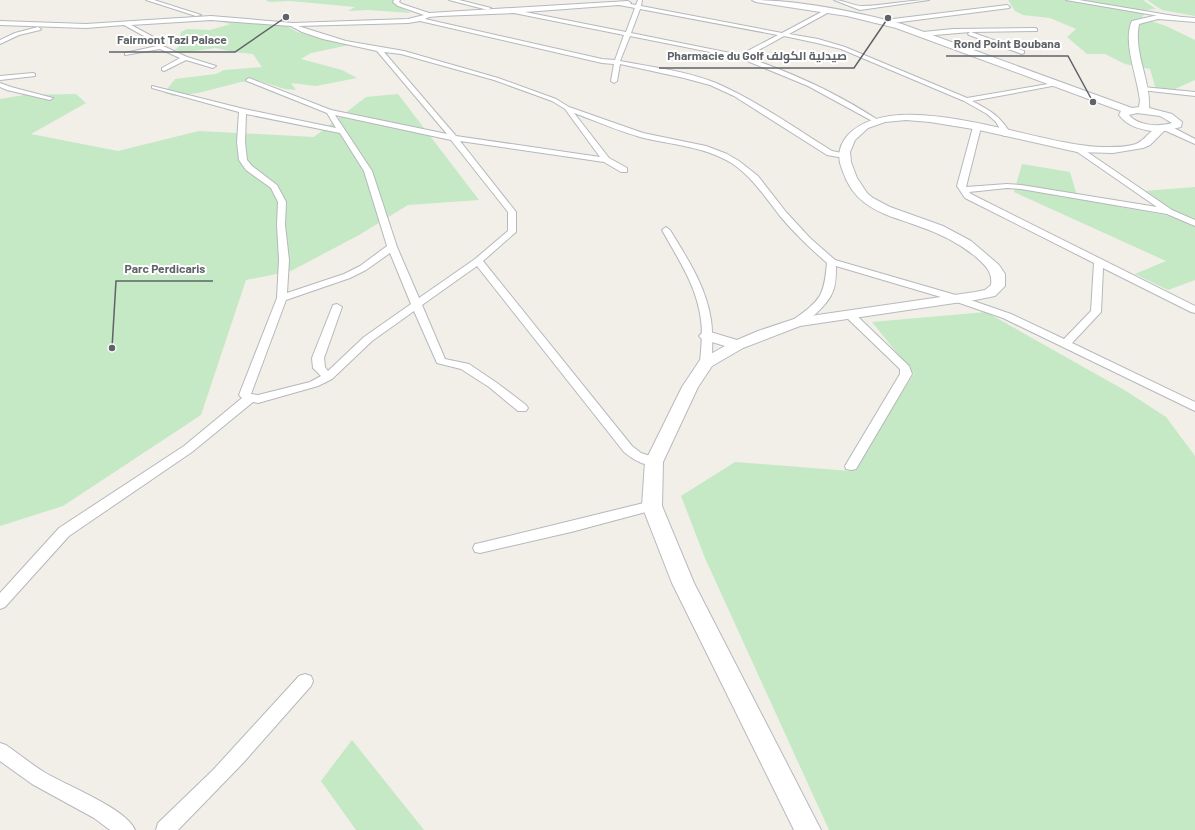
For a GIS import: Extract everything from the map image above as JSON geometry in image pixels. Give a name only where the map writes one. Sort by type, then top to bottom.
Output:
[{"type":"street","points":[[149,0],[192,14],[211,18],[293,25],[420,20],[602,61],[617,62],[685,76],[712,84],[736,96],[830,153],[844,156]]},
{"type":"street","points":[[397,0],[396,2],[400,5],[429,15],[639,3],[824,42],[842,48],[966,100],[988,112],[999,121],[1007,134]]},
{"type":"street","points":[[452,0],[501,11]]},
{"type":"street","points":[[592,0],[613,4]]},
{"type":"street","points":[[756,0],[885,22],[923,34],[1127,112],[1145,106],[1156,112],[1170,116],[1177,122],[1177,125],[1164,128],[1142,125],[1125,118],[1124,115],[1127,112]]},
{"type":"street","points":[[837,0],[860,8],[926,0]]},
{"type":"street","points":[[1069,0],[1195,20]]},
{"type":"street","points":[[534,7],[548,2]]},
{"type":"street","points":[[614,81],[617,62],[626,34],[639,3]]},
{"type":"street","points":[[885,22],[1007,7]]},
{"type":"street","points":[[514,11],[741,57],[769,66],[813,85],[853,106],[876,121]]},
{"type":"street","points":[[741,57],[827,11]]},
{"type":"street","points":[[1143,12],[1158,17]]},
{"type":"street","points":[[420,20],[429,15]]},
{"type":"street","points":[[1145,106],[1143,89],[1136,60],[1132,29],[1134,23],[1158,17],[1176,17]]},
{"type":"street","points":[[0,23],[56,26],[126,24],[211,18]]},
{"type":"street","points":[[126,24],[157,41],[161,47],[185,58],[213,66]]},
{"type":"street","points":[[293,25],[294,27],[323,37],[379,50],[387,49],[402,52],[496,80],[554,100],[567,108],[640,135],[703,148],[736,163],[755,178],[782,214],[807,240],[832,262],[955,298],[1007,316],[1066,343],[1195,407]]},
{"type":"street","points":[[0,42],[17,34],[56,26]]},
{"type":"street","points":[[923,34],[962,31],[1035,30]]},
{"type":"street","points":[[962,31],[1022,52]]},
{"type":"street","points":[[127,54],[161,47]]},
{"type":"street","points":[[244,111],[240,142],[243,160],[249,168],[274,187],[282,202],[281,225],[284,260],[282,298],[245,395],[250,398],[258,399],[314,384],[328,377],[368,339],[478,261],[512,232],[512,212],[454,138],[379,50]]},
{"type":"street","points":[[164,69],[185,58]]},
{"type":"street","points":[[0,78],[33,75]]},
{"type":"street","points":[[249,80],[329,112],[454,138],[606,160],[624,170]]},
{"type":"street","points":[[966,100],[1052,84]]},
{"type":"street","points":[[0,85],[9,89],[50,98]]},
{"type":"street","points":[[154,87],[244,111],[342,132]]},
{"type":"street","points":[[1185,92],[1195,87]]},
{"type":"street","points":[[1143,89],[1195,94]]},
{"type":"street","points":[[567,108],[606,160]]},
{"type":"street","points":[[329,112],[368,171],[392,247],[441,360],[466,366],[522,408]]},
{"type":"street","points":[[808,830],[683,583],[652,506],[654,462],[690,387],[706,363],[738,345],[797,322],[990,293],[998,286],[1000,279],[994,266],[960,238],[888,210],[863,196],[848,170],[844,156],[847,144],[859,129],[876,121],[910,117],[926,118],[977,127],[1077,149],[1121,150],[1147,143],[1151,137],[1164,128]]},
{"type":"street","points":[[1142,125],[1151,137]]},
{"type":"street","points":[[977,127],[961,186],[973,200],[1195,310]]},
{"type":"street","points":[[1164,128],[1195,142]]},
{"type":"street","points":[[1077,149],[1169,212],[1195,223]]},
{"type":"street","points":[[963,190],[1007,186],[1021,187],[1169,212]]},
{"type":"street","points":[[666,230],[690,271],[699,293],[706,318],[706,363]]},
{"type":"street","points":[[282,298],[347,276],[363,268],[392,247]]},
{"type":"street","points":[[478,261],[628,449],[638,456],[654,462]]},
{"type":"street","points":[[797,322],[824,298],[828,290],[832,262]]},
{"type":"street","points":[[1066,343],[1096,312],[1099,263]]},
{"type":"street","points":[[328,377],[319,368],[318,358],[337,307]]},
{"type":"street","points":[[850,315],[905,368],[906,374],[851,466]]},
{"type":"street","points":[[707,336],[738,345]]},
{"type":"street","points":[[0,603],[64,532],[188,448],[250,398]]},
{"type":"street","points":[[480,548],[652,506]]},
{"type":"street","points":[[165,830],[211,786],[253,741],[305,681]]},
{"type":"street","points":[[0,751],[38,778],[102,812],[126,830]]},
{"type":"green space","points":[[266,0],[394,0],[397,6],[411,13],[368,10],[348,11],[355,7],[290,1],[269,2]]},
{"type":"green space","points":[[1008,0],[1143,0],[1156,9],[1146,10],[1142,18],[1166,26],[1195,40],[1195,80],[1175,89],[1156,89],[1150,69],[1125,64],[1105,54],[1087,54],[1067,37],[1076,29],[1050,18],[1023,15],[1015,11]]},
{"type":"green space","points":[[1147,0],[1195,0],[1195,16],[1162,10]]},
{"type":"green space","points":[[211,20],[287,26],[297,32],[349,45],[311,53],[301,59],[342,70],[357,78],[316,86],[291,83],[296,90],[285,89],[260,81],[241,82],[198,93],[174,96],[164,93],[175,79],[216,74],[224,70],[262,67],[253,54],[233,52],[216,48],[186,52],[175,50],[182,44],[179,39],[181,32],[187,29],[210,30],[231,24]]},
{"type":"green space","points":[[76,94],[86,103],[31,134],[118,151],[199,131],[314,137],[366,97],[398,94],[479,200],[408,205],[359,235],[291,271],[246,280],[201,415],[63,506],[0,526],[0,99],[24,95]]},
{"type":"green space","points":[[1022,164],[1070,172],[1078,199],[1175,217],[1144,191],[1195,187],[1195,280],[1168,290],[1135,274],[1166,261],[1014,192]]},
{"type":"green space","points":[[986,312],[1126,391],[1166,417],[1195,456],[1195,830],[829,830],[705,558],[681,496],[735,462],[850,471],[914,374],[872,322]]},
{"type":"green space","points":[[352,740],[424,830],[356,830],[321,781]]},
{"type":"place","name":"Fairmont Tazi Palace","points":[[286,17]]},
{"type":"place","name":"Pharmacie du Golf صيدلية الكولف","points":[[888,18]]},
{"type":"place","name":"Rond Point Boubana","points":[[1093,102]]},
{"type":"place","name":"Parc Perdicaris","points":[[112,348]]}]
